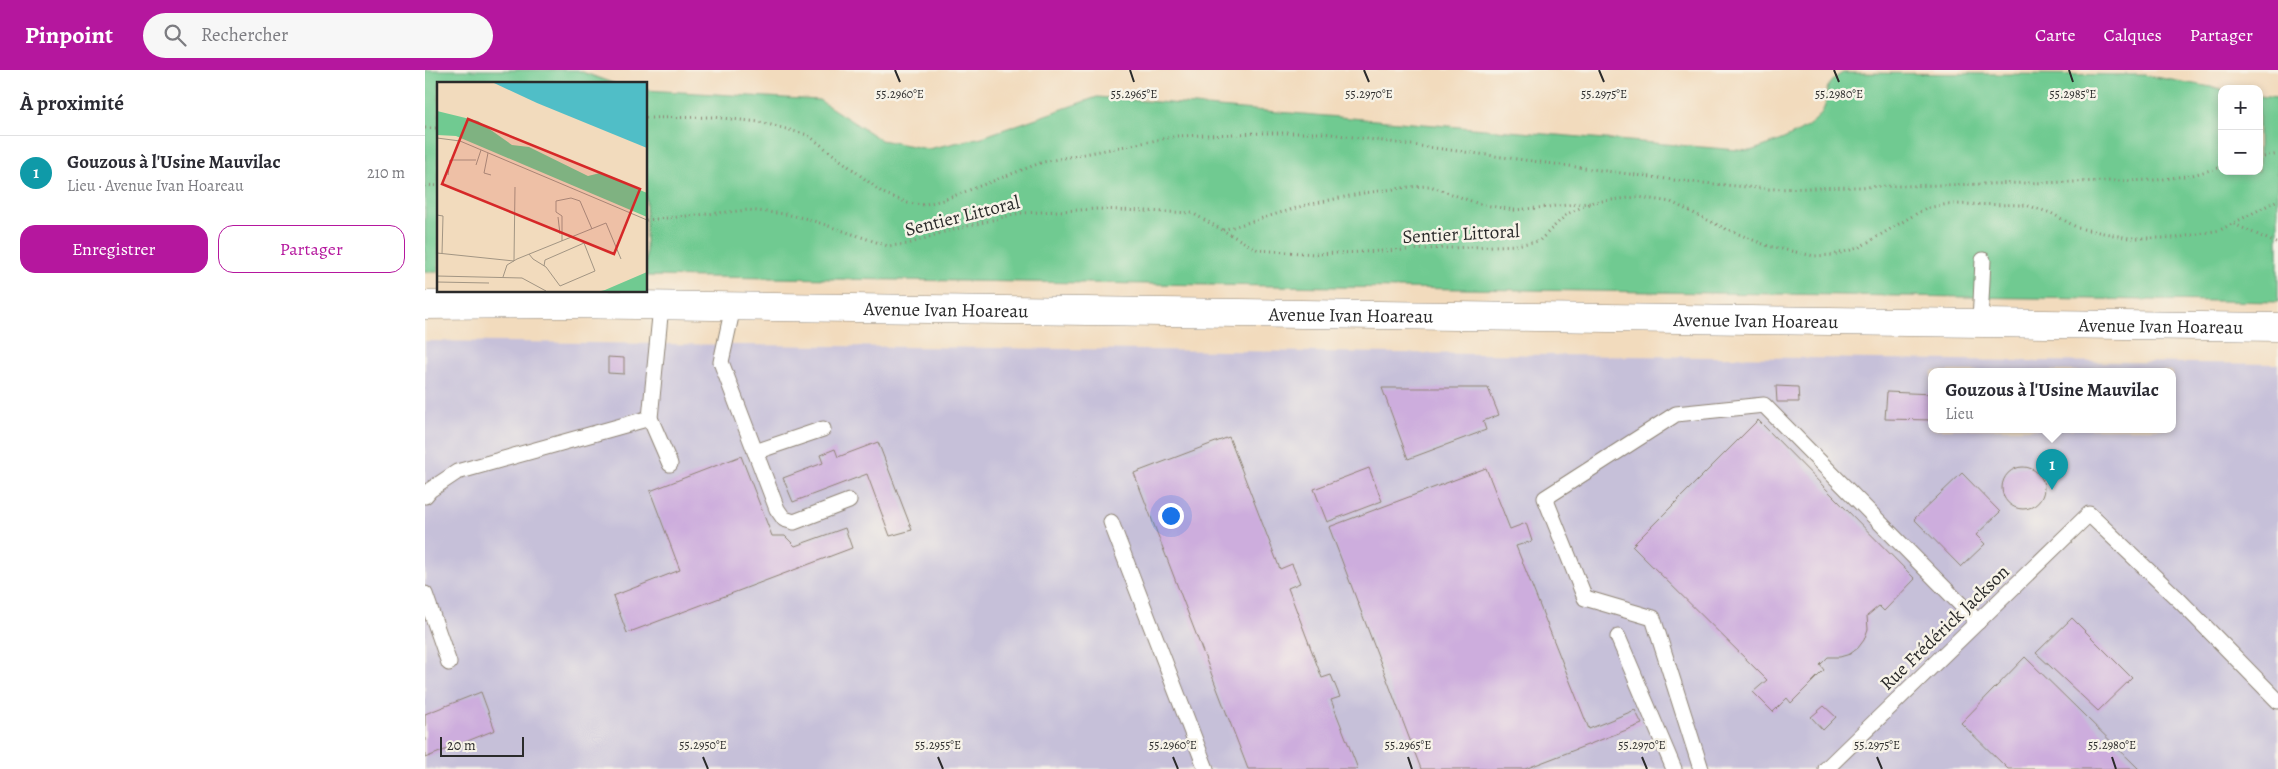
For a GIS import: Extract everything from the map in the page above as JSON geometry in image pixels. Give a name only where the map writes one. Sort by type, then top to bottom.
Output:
[{"type":"street","name":"Avenue Ivan Hoareau","points":[[425,305],[661,306],[2278,327]]},
{"type":"lane","points":[[1980,322],[1983,260]]},
{"type":"lane","points":[[661,306],[650,418],[671,464]]},
{"type":"lane","points":[[733,307],[721,362],[777,509],[784,519],[794,522],[849,501]]},
{"type":"lane","points":[[1701,769],[1653,618],[1585,598],[1545,498],[1676,414],[1763,405],[1978,622]]},
{"type":"lane","points":[[425,496],[430,490],[457,472],[650,418]]},
{"type":"lane","points":[[755,452],[823,428]]},
{"type":"lane","name":"Rue Frédérick Jackson","points":[[1826,769],[2089,514],[2187,608],[2278,701]]},
{"type":"lane","points":[[1111,522],[1206,769]]},
{"type":"lane","points":[[425,594],[449,662]]},
{"type":"lane","points":[[1618,636],[1674,769]]},
{"type":"path","points":[[647,118],[712,117],[760,122],[808,135],[883,193],[907,203],[922,205],[943,200],[1043,162],[1178,136],[1323,134],[1681,181],[1769,189],[2157,180],[2218,169]]},
{"type":"path","points":[[2263,157],[2278,154]]},
{"type":"path","points":[[1222,230],[1307,205],[1363,193],[1430,186],[1479,204],[1513,210],[1593,202]]},
{"type":"path","name":"Sentier Littoral","points":[[647,220],[748,210],[785,214],[809,219],[888,246],[908,244],[945,232],[1020,213],[1098,209],[1192,213],[1258,250],[1316,254],[1516,245],[1539,241],[1567,214],[1593,202],[1638,197],[1671,202],[1726,229],[1768,246],[1814,256],[1833,255],[1857,248],[1926,208],[1949,204],[2026,205],[2051,213],[2078,228],[2129,238],[2176,238],[2220,230],[2278,200]]},
{"type":"path","points":[[2233,224],[2278,244]]},
{"type":"shaded area","points":[[425,341],[2278,364],[2278,769],[425,769]]},
{"type":"green space","points":[[425,70],[577,70],[610,82],[437,82],[437,272],[425,272]]},
{"type":"green space","points":[[1843,73],[2144,75],[2218,88],[2218,175],[2263,175],[2263,96],[2278,98],[2278,302],[647,276],[647,90],[819,100],[881,140],[928,149],[982,137],[1097,97],[1750,151],[1769,145],[1808,126],[1822,112],[1831,82]]},
{"type":"building","points":[[608,357],[624,358],[624,374],[608,373]]},
{"type":"building","points":[[1776,386],[1798,387],[1799,402],[1777,402]]},
{"type":"building","points":[[1382,388],[1488,388],[1499,415],[1483,421],[1486,430],[1408,459]]},
{"type":"building","points":[[1887,392],[1928,394],[1928,420],[1885,419]]},
{"type":"building","points":[[1758,420],[1915,579],[1884,611],[1879,606],[1867,616],[1868,629],[1864,640],[1858,648],[1850,654],[1840,657],[1828,657],[1820,665],[1824,670],[1791,703],[1787,698],[1773,712],[1753,692],[1767,680],[1632,546]]},
{"type":"building","points":[[1229,437],[1280,569],[1292,564],[1300,583],[1288,588],[1322,678],[1331,675],[1340,697],[1331,700],[1358,769],[1248,769],[1134,473]]},
{"type":"building","points":[[878,442],[912,530],[890,536],[867,474],[793,502],[783,478],[823,463],[820,455],[835,449],[838,457]]},
{"type":"building","points":[[741,456],[772,536],[785,536],[795,546],[845,528],[852,548],[627,633],[613,596],[680,570],[650,491]]},
{"type":"building","points":[[2023,467],[2038,473],[2044,488],[2038,503],[2023,509],[2008,503],[2002,488],[2008,473]]},
{"type":"building","points":[[1369,468],[1382,501],[1327,522],[1314,489]]},
{"type":"building","points":[[1486,468],[1510,529],[1526,523],[1532,541],[1516,546],[1589,729],[1635,710],[1642,724],[1525,769],[1421,769],[1329,527]]},
{"type":"building","points":[[1962,473],[2000,512],[1976,535],[1985,544],[1961,567],[1914,519]]},
{"type":"building","points":[[2072,618],[2132,678],[2098,711],[2036,653]]},
{"type":"building","points":[[2025,657],[2139,769],[2008,769],[1961,723]]},
{"type":"building","points":[[481,692],[495,730],[425,758],[425,714]]},
{"type":"building","points":[[1824,706],[1836,717],[1823,730],[1811,717]]},
{"type":"place","name":"Gouzous à l'Usine Mauvilac","points":[[2052,490]]}]
